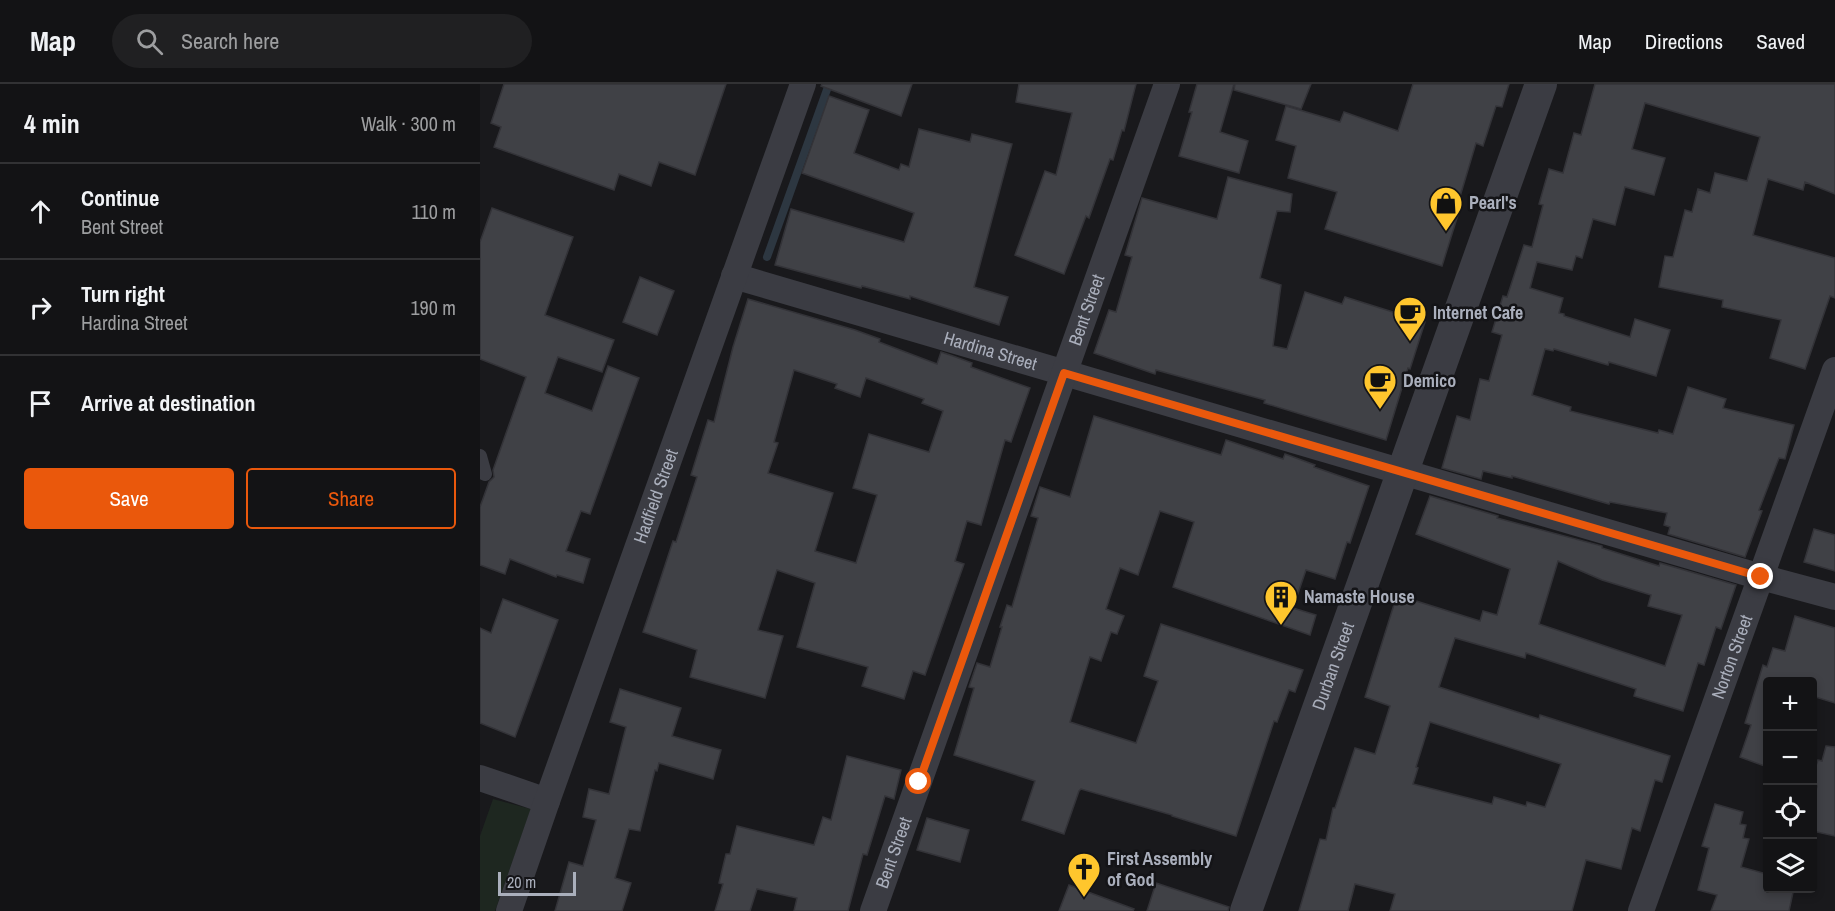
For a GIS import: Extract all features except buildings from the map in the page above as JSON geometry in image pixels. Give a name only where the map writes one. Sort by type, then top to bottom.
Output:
[{"type":"street","name":"Hadfield Street","points":[[509,911],[803,84]]},
{"type":"street","name":"Bent Street","points":[[873,911],[1167,84]]},
{"type":"street","name":"Durban Street","points":[[1246,911],[1541,84]]},
{"type":"street","name":"Hardina Street","points":[[734,276],[1835,597]]},
{"type":"street","name":"Norton Street","points":[[1641,911],[1835,370]]},
{"type":"street","points":[[482,787],[547,801]]},
{"type":"lane","points":[[480,456],[484,474]]},
{"type":"shaded area","points":[[493,799],[531,809],[495,911],[480,911],[480,836]]},
{"type":"waterway","points":[[767,257],[829,84]]},
{"type":"place","name":"Pearl's","points":[[1446,232]]},
{"type":"place","name":"Internet Cafe","points":[[1410,342]]},
{"type":"place","name":"Demico","points":[[1380,410]]},
{"type":"place","name":"Namaste House","points":[[1281,626]]},
{"type":"place","name":"First Assembly of God","points":[[1084,898]]},
{"type":"route","points":[[919,782],[1064,373],[1761,577]]}]
